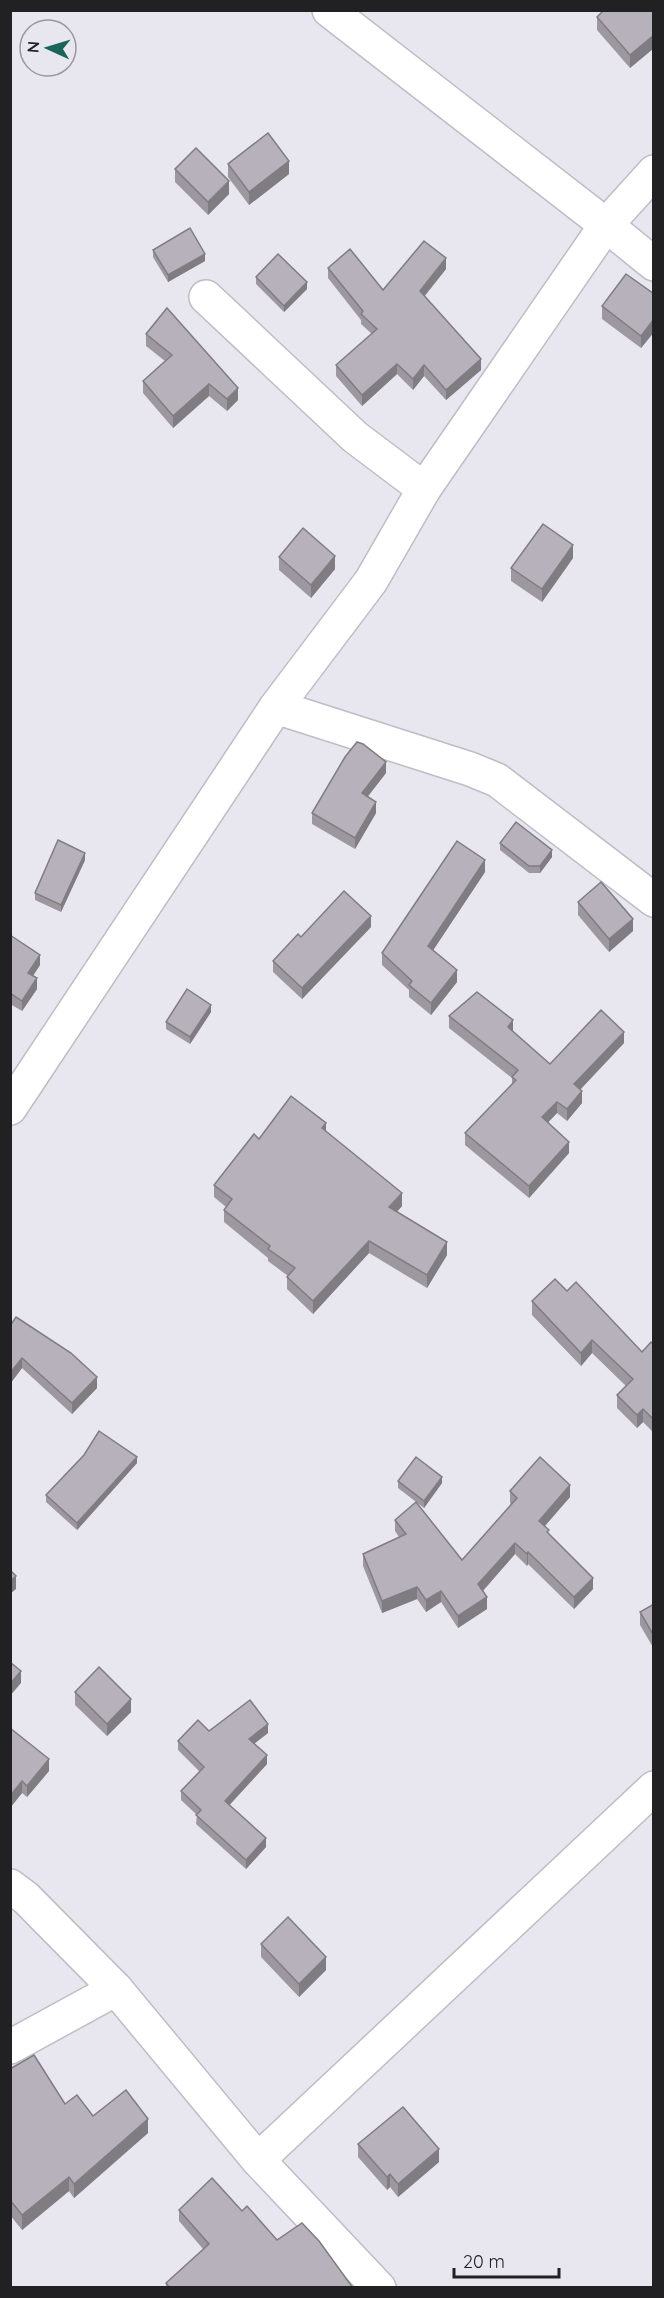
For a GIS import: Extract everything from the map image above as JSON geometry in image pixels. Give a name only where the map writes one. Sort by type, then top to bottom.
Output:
[{"type":"street","points":[[329,10],[654,264]]},
{"type":"street","points":[[10,1108],[276,707],[371,581],[424,489],[606,225],[654,172]]},
{"type":"street","points":[[206,297],[355,437],[424,489]]},
{"type":"street","points":[[276,707],[470,769],[497,780],[654,900]]},
{"type":"street","points":[[258,2160],[654,1788]]},
{"type":"street","points":[[10,1886],[26,1898],[116,1989],[258,2160],[380,2288]]},
{"type":"street","points":[[10,2047],[116,1989]]},
{"type":"building","points":[[604,10],[654,10],[654,35],[630,55],[597,17]]},
{"type":"building","points":[[268,133],[289,161],[249,192],[228,164]]},
{"type":"building","points":[[196,148],[229,181],[208,202],[175,169]]},
{"type":"building","points":[[190,228],[205,254],[168,275],[153,250]]},
{"type":"building","points":[[424,241],[446,258],[420,291],[481,359],[446,390],[424,365],[413,379],[397,364],[362,395],[336,365],[377,329],[361,314],[363,311],[328,268],[350,249],[383,290]]},
{"type":"building","points":[[278,254],[307,282],[284,306],[256,277]]},
{"type":"building","points":[[626,274],[654,294],[654,319],[641,336],[602,306]]},
{"type":"building","points":[[167,308],[238,388],[227,399],[209,384],[173,416],[143,381],[172,355],[146,334]]},
{"type":"building","points":[[543,524],[573,545],[542,589],[511,568]]},
{"type":"building","points":[[303,528],[335,556],[311,585],[279,557]]},
{"type":"building","points":[[357,742],[386,762],[362,793],[376,802],[355,838],[312,813],[345,757]]},
{"type":"building","points":[[516,822],[552,850],[540,866],[529,866],[500,843]]},
{"type":"building","points":[[58,840],[85,853],[61,905],[35,893]]},
{"type":"building","points":[[457,841],[485,860],[428,946],[457,970],[431,1003],[409,985],[412,981],[382,953]]},
{"type":"building","points":[[601,882],[633,919],[609,939],[578,902]]},
{"type":"building","points":[[344,891],[371,916],[302,988],[273,961],[298,934],[301,937]]},
{"type":"building","points":[[10,935],[40,955],[28,973],[37,978],[22,1001],[10,993]]},
{"type":"building","points":[[187,989],[211,1005],[190,1037],[166,1022]]},
{"type":"building","points":[[477,992],[513,1020],[508,1027],[550,1064],[601,1010],[624,1032],[574,1084],[582,1091],[567,1109],[557,1102],[542,1117],[569,1142],[529,1186],[465,1133],[516,1080],[512,1077],[518,1070],[449,1016]]},
{"type":"building","points":[[291,1096],[326,1123],[322,1128],[402,1193],[389,1207],[447,1242],[427,1275],[369,1241],[313,1301],[287,1277],[295,1268],[268,1249],[270,1246],[224,1210],[232,1199],[214,1185],[254,1134],[259,1139]]},
{"type":"building","points":[[555,1279],[567,1291],[576,1282],[642,1352],[651,1342],[654,1345],[654,1420],[643,1409],[637,1415],[617,1395],[633,1379],[592,1340],[581,1353],[532,1301]]},
{"type":"building","points":[[16,1317],[71,1353],[97,1377],[72,1403],[22,1358],[10,1373],[10,1322],[12,1323]]},
{"type":"building","points":[[99,1431],[137,1457],[77,1523],[46,1495],[84,1455]]},
{"type":"building","points":[[416,1457],[442,1477],[424,1501],[398,1481]]},
{"type":"building","points":[[540,1457],[570,1485],[539,1521],[593,1578],[574,1597],[528,1552],[527,1554],[515,1543],[478,1584],[487,1597],[458,1616],[441,1591],[426,1600],[417,1587],[382,1601],[363,1554],[406,1534],[395,1520],[416,1502],[462,1560],[517,1498],[510,1491]]},
{"type":"building","points":[[10,1570],[16,1576],[10,1581]]},
{"type":"building","points":[[654,1604],[654,1636],[640,1612]]},
{"type":"building","points":[[10,1662],[21,1671],[10,1684]]},
{"type":"building","points":[[99,1667],[131,1699],[107,1724],[75,1692]]},
{"type":"building","points":[[250,1700],[268,1724],[249,1739],[267,1755],[225,1801],[266,1838],[246,1860],[196,1815],[201,1810],[181,1791],[204,1767],[178,1741],[198,1720],[209,1731]]},
{"type":"building","points":[[10,1728],[49,1759],[27,1786],[22,1781],[10,1796]]},
{"type":"building","points":[[288,1917],[326,1957],[299,1984],[261,1944]]},
{"type":"building","points":[[34,2055],[65,2104],[77,2095],[93,2116],[126,2090],[148,2119],[74,2184],[69,2177],[22,2215],[10,2200],[10,2069]]},
{"type":"building","points":[[403,2107],[439,2149],[398,2184],[390,2174],[387,2177],[358,2144]]},
{"type":"building","points":[[212,2178],[242,2211],[247,2206],[277,2240],[302,2223],[319,2241],[353,2288],[170,2288],[166,2283],[209,2244],[179,2210]]}]
